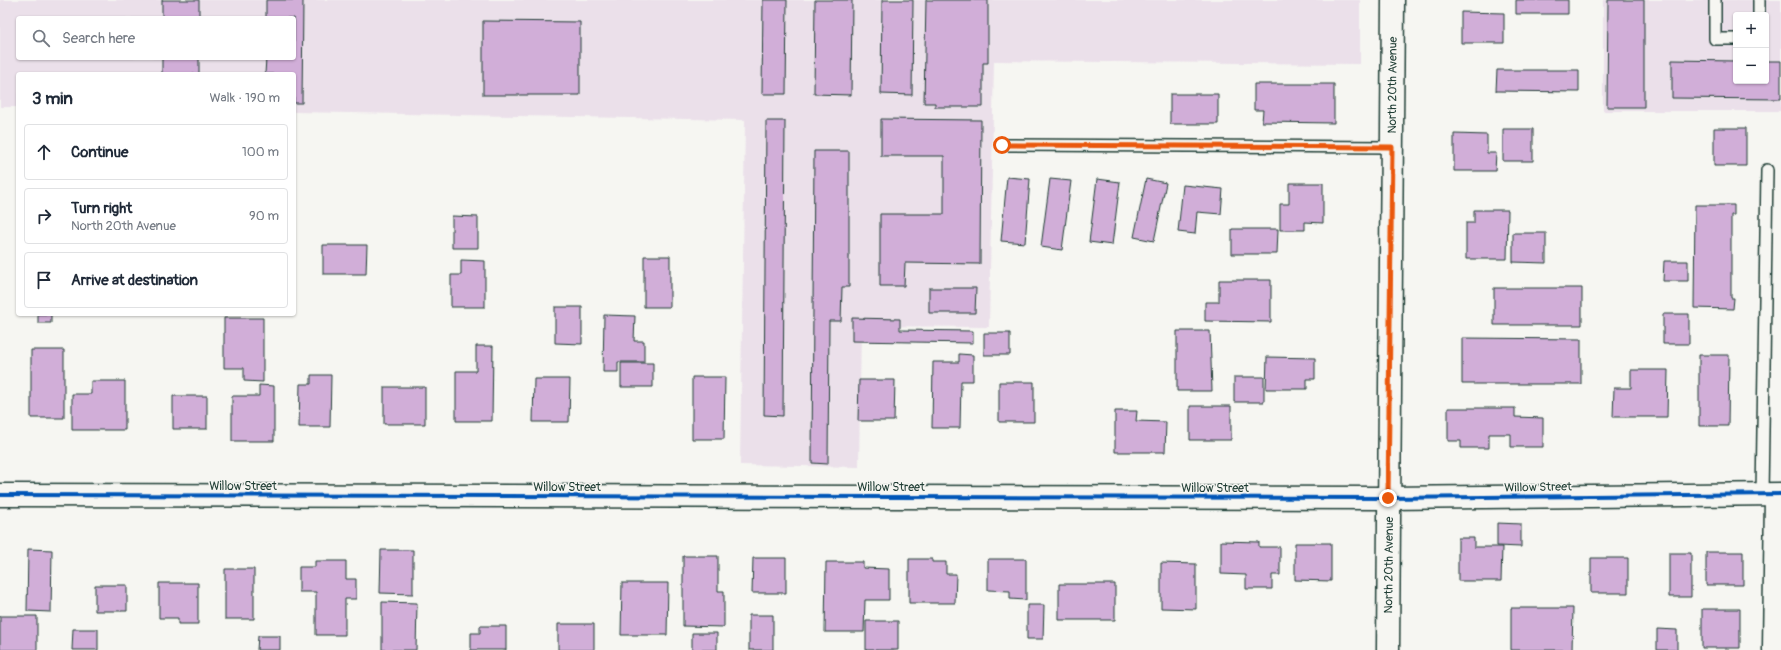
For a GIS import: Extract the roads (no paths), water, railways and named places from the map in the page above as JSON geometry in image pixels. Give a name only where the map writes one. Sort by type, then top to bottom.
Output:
[{"type":"street","name":"North 20th Avenue","points":[[1388,650],[1393,0]]},
{"type":"street","name":"Willow Street","points":[[0,495],[1388,498],[1773,494]]},
{"type":"street","points":[[1773,494],[1774,650]]},
{"type":"lane","points":[[1715,0],[1715,39],[1733,39]]},
{"type":"lane","points":[[1759,0],[1759,12]]},
{"type":"lane","points":[[1002,145],[1392,147]]},
{"type":"lane","points":[[1767,170],[1773,494]]}]
